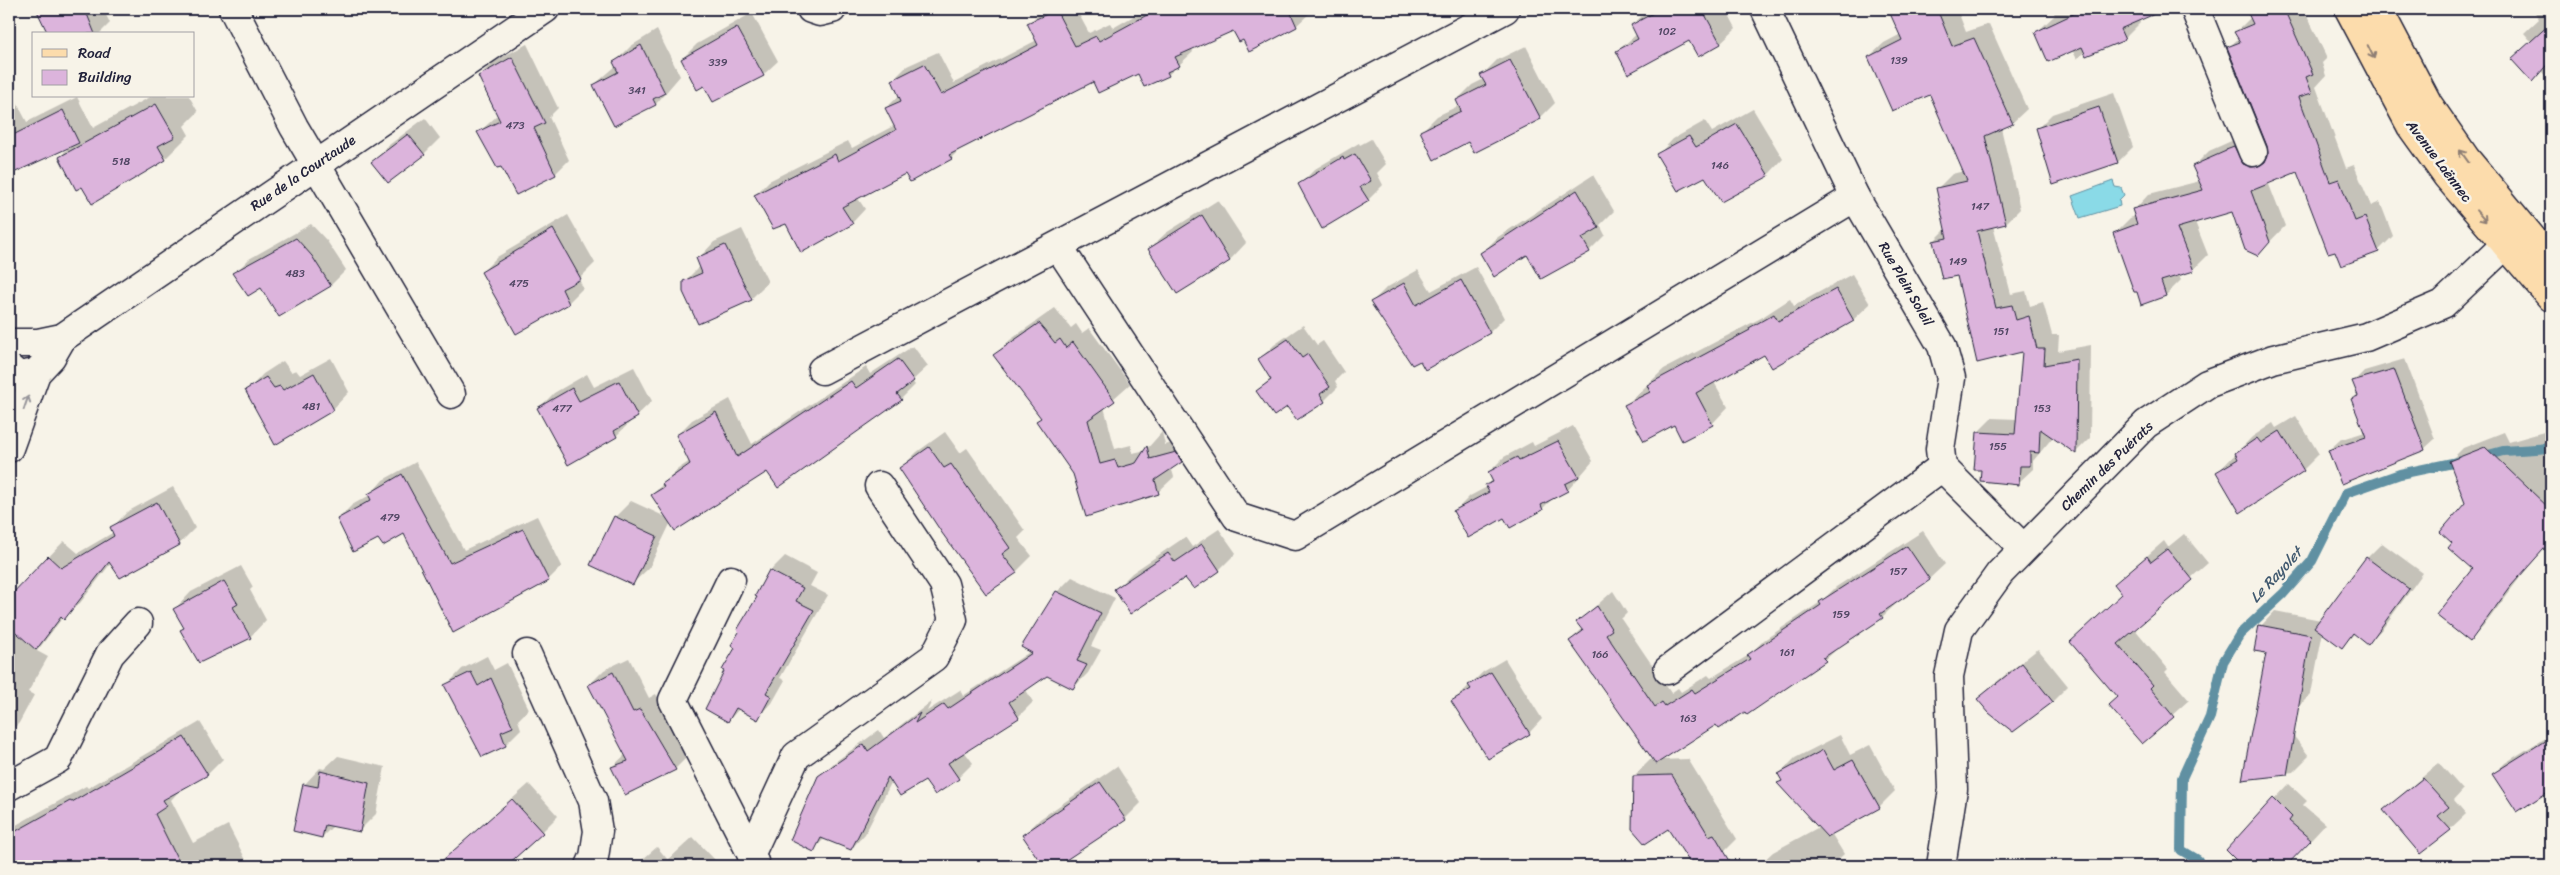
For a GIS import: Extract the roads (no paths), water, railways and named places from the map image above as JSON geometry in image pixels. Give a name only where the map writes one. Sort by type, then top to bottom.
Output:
[{"type":"main road","name":"Avenue Laënnec","points":[[2349,9],[2411,126],[2447,176],[2514,236],[2551,261]]},
{"type":"main road","name":"Avenue Laënnec","points":[[2378,9],[2428,104],[2466,159],[2551,297]]},
{"type":"street","points":[[233,9],[316,164],[451,394]]},
{"type":"street","name":"Rue de la Courtaude","points":[[9,344],[38,343],[62,338],[546,9]]},
{"type":"street","points":[[811,9],[820,12],[832,9]]},
{"type":"street","points":[[822,370],[1505,9]]},
{"type":"street","name":"Rue Plein Soleil","points":[[1765,9],[1855,197],[1942,346],[1951,378],[1940,449],[1942,467]]},
{"type":"street","points":[[2195,9],[2253,152]]},
{"type":"street","points":[[1058,246],[1237,517],[1294,536],[1855,197]]},
{"type":"street","name":"Chemin des Puérats","points":[[1941,866],[1953,789],[1949,676],[1959,630],[2000,573],[2146,424],[2207,384],[2273,359],[2366,338],[2443,304],[2514,236]]},
{"type":"street","name":"Rue de la Courtaude","points":[[9,448],[36,373],[51,357],[62,338]]},
{"type":"street","points":[[9,368],[18,376],[36,373]]},
{"type":"street","points":[[1668,670],[1942,467],[2023,548]]},
{"type":"street","points":[[753,859],[796,756],[934,657],[953,620],[944,584],[879,486]]},
{"type":"street","points":[[731,580],[673,700],[753,859]]},
{"type":"street","points":[[9,786],[58,759],[110,654],[138,623]]},
{"type":"street","points":[[527,654],[593,801],[598,831],[594,857],[590,866]]},
{"type":"water","points":[[2113,181],[2115,187],[2121,188],[2124,195],[2119,200],[2120,206],[2080,218],[2072,196]]},
{"type":"waterway","name":"Le Rayolet","points":[[2481,457],[2503,451],[2551,448]]},
{"type":"waterway","name":"Le Rayolet","points":[[2199,866],[2198,860],[2181,850],[2182,778],[2210,717],[2223,662],[2240,634],[2283,594],[2312,561],[2346,493],[2400,474],[2462,461]]}]
